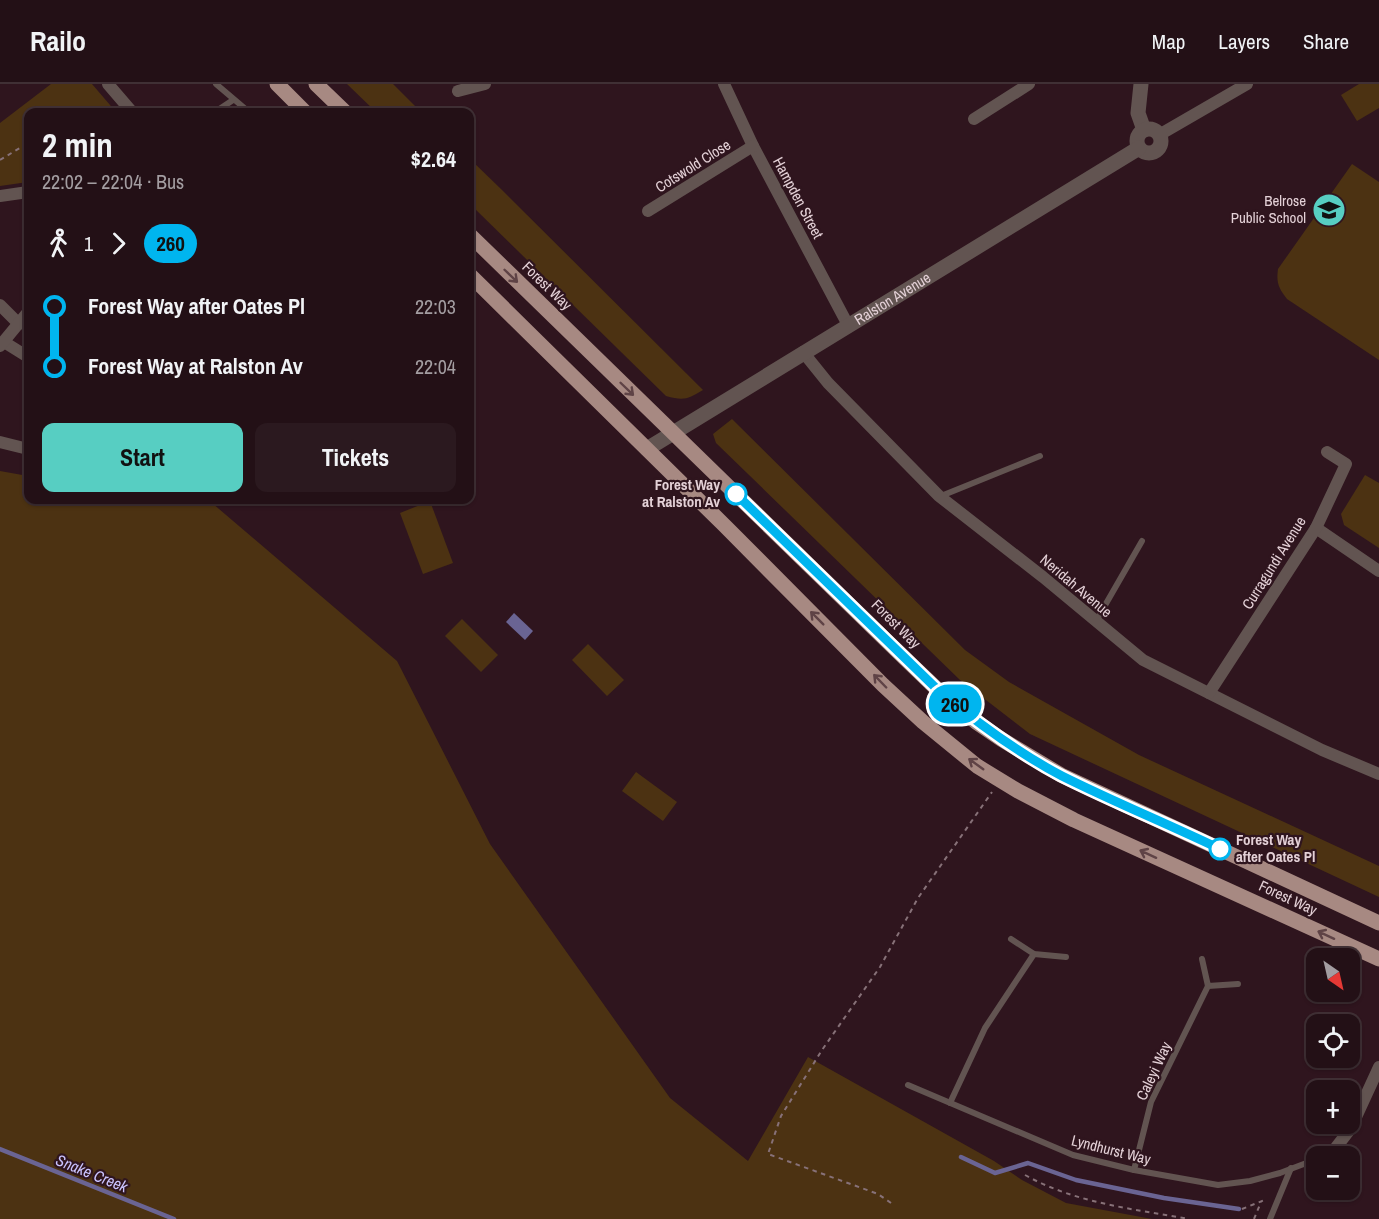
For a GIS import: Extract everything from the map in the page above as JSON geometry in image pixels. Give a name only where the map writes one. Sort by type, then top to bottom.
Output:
[{"type":"main road","points":[[277,84],[301,108]]},
{"type":"main road","points":[[316,84],[341,108]]},
{"type":"main road","name":"Forest Way","points":[[474,239],[941,693],[1001,739],[1070,779],[1379,923]]},
{"type":"main road","name":"Forest Way","points":[[474,279],[883,685],[923,722],[977,766],[1074,820],[1379,959]]},
{"type":"street","points":[[108,84],[129,108]]},
{"type":"street","points":[[458,91],[484,84]]},
{"type":"street","name":"Hampden Street","points":[[724,84],[753,146],[848,325]]},
{"type":"street","points":[[974,119],[1029,84]]},
{"type":"street","points":[[1141,84],[1138,113],[1144,130]]},
{"type":"street","name":"Ralston Avenue","points":[[647,449],[1139,148],[1148,153],[1156,151],[1161,141],[1159,135],[1247,84]]},
{"type":"street","points":[[1139,148],[1138,136],[1144,130],[1152,129],[1159,135]]},
{"type":"street","name":"Cotswold Close","points":[[648,211],[753,146]]},
{"type":"street","points":[[0,196],[24,193]]},
{"type":"street","points":[[0,305],[19,324]]},
{"type":"street","points":[[24,317],[2,344],[24,355]]},
{"type":"street","name":"Neridah Avenue","points":[[803,352],[828,383],[939,496],[1043,577],[1143,660],[1322,750],[1379,774]]},
{"type":"street","points":[[0,442],[24,447]]},
{"type":"street","name":"Curragundi Avenue","points":[[1209,693],[1316,528],[1346,465],[1327,452]]},
{"type":"street","points":[[1316,528],[1379,570]]},
{"type":"street","points":[[1335,1146],[1351,1128],[1379,1067]]},
{"type":"lane","points":[[216,84],[244,108]]},
{"type":"lane","points":[[221,108],[233,100]]},
{"type":"lane","points":[[939,496],[1040,456]]},
{"type":"lane","points":[[1095,622],[1142,541]]},
{"type":"lane","points":[[1011,939],[1034,954],[1066,957]]},
{"type":"lane","points":[[950,1103],[985,1028],[1034,954]]},
{"type":"lane","points":[[1202,959],[1208,986],[1238,984]]},
{"type":"lane","name":"Caleyi Way","points":[[1134,1170],[1151,1102],[1208,986]]},
{"type":"lane","name":"Lyndhurst Way","points":[[908,1085],[1073,1155],[1134,1170],[1218,1185],[1250,1181],[1306,1163]]},
{"type":"lane","points":[[1270,1219],[1291,1168]]},
{"type":"path","points":[[0,160],[24,145]]},
{"type":"path","points":[[891,1203],[878,1194],[768,1154],[781,1116],[804,1078],[880,967],[918,898],[978,809],[1002,781]]},
{"type":"path","points":[[1025,1175],[1040,1184],[1079,1199],[1189,1219]]},
{"type":"path","points":[[1242,1209],[1281,1194]]},
{"type":"path","points":[[1254,1219],[1261,1201]]},
{"type":"shaded area","points":[[51,84],[92,84],[113,108],[24,108],[24,183],[0,186],[0,123]]},
{"type":"shaded area","points":[[347,84],[393,84],[417,108],[372,108]]},
{"type":"shaded area","points":[[1359,84],[1379,84],[1379,108],[1357,121],[1341,95]]},
{"type":"shaded area","points":[[474,163],[703,390],[686,398],[666,396],[474,208]]},
{"type":"shaded area","points":[[1352,164],[1379,182],[1379,360],[1287,299],[1280,289],[1277,278],[1278,269]]},
{"type":"shaded area","points":[[732,419],[965,650],[1009,682],[1139,755],[1379,866],[1379,897],[1030,734],[960,680],[716,443],[713,434]]},
{"type":"shaded area","points":[[0,471],[24,475],[24,504],[213,504],[397,661],[490,844],[670,1098],[748,1161],[808,1057],[1066,1203],[1152,1219],[0,1219]]},
{"type":"shaded area","points":[[1365,475],[1379,483],[1379,548],[1344,525],[1341,514]]},
{"type":"shaded area","points":[[422,504],[431,504],[453,563],[423,574],[400,513]]},
{"type":"shaded area","points":[[514,613],[533,631],[525,640],[506,622]]},
{"type":"shaded area","points":[[462,619],[498,655],[481,672],[445,636]]},
{"type":"shaded area","points":[[588,644],[624,680],[607,696],[572,660]]},
{"type":"shaded area","points":[[636,772],[677,802],[663,821],[622,791]]},
{"type":"waterway","name":"Snake Creek","points":[[0,1149],[174,1219]]},
{"type":"waterway","points":[[961,1157],[995,1173],[1028,1163],[1076,1180],[1164,1198],[1239,1209]]},
{"type":"bus line","name":"260","points":[[736,494],[941,693],[976,722],[1030,758],[1061,775],[1220,849]]},
{"type":"place","name":"Belrose Public School","points":[[1329,210]]},
{"type":"place","name":"Forest Way at Ralston Av","points":[[736,494]]},
{"type":"place","name":"Forest Way after Oates Pl","points":[[1220,849]]}]
